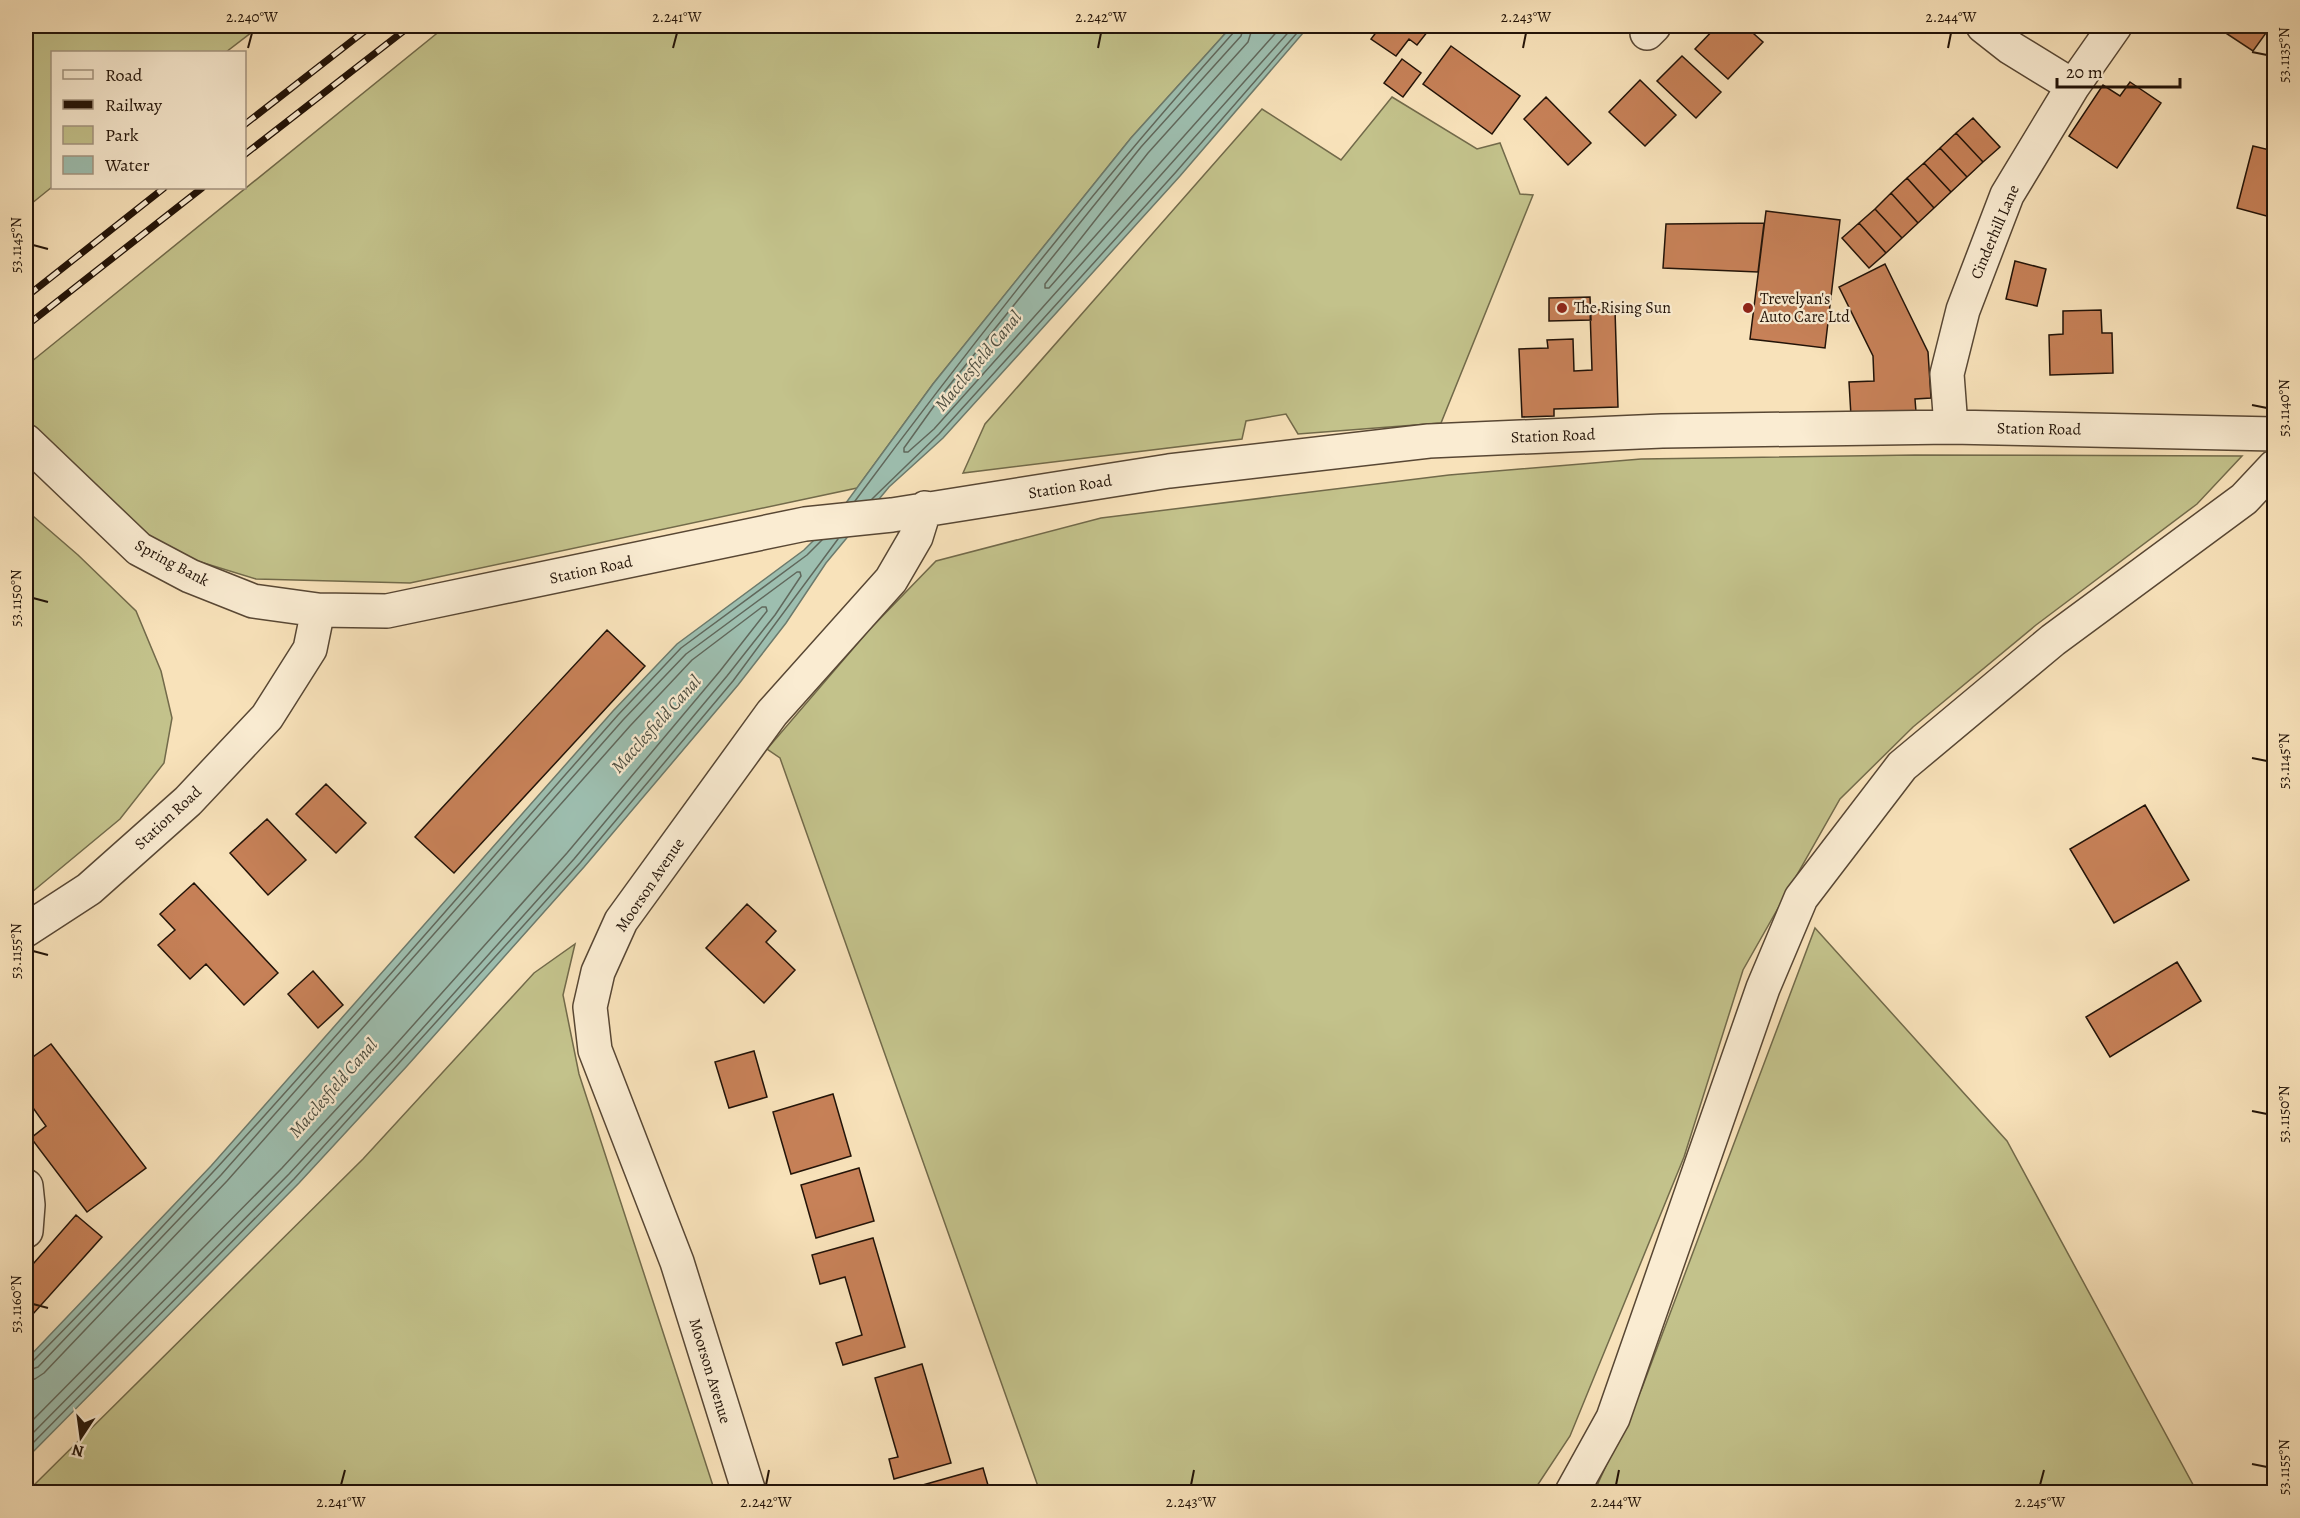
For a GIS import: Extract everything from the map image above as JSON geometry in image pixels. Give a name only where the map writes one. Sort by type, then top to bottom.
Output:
[{"type":"street","points":[[1983,26],[2011,48],[2073,86]]},
{"type":"street","name":"Cinderhill Lane","points":[[1950,427],[1947,374],[1963,310],[2007,195],[2073,86],[2115,26]]},
{"type":"street","name":"Station Road","points":[[26,930],[89,889],[188,801],[267,717],[310,649],[318,610],[387,612],[805,524],[892,515],[1168,471],[1430,441],[1662,431],[1950,427],[2274,434]]},
{"type":"street","name":"Spring Bank","points":[[26,441],[139,549],[190,576],[253,601],[318,610]]},
{"type":"street","points":[[1572,1492],[1612,1418],[1763,988],[1801,898],[1902,766],[2053,640],[2244,499],[2274,467]]},
{"type":"street","name":"Moorson Avenue","points":[[749,1492],[677,1262],[595,1050],[590,1007],[598,972],[621,921],[772,713],[891,580],[916,537],[925,508]]},
{"type":"street","points":[[26,1186],[28,1205],[26,1231]]},
{"type":"green space","points":[[26,26],[260,26],[227,51],[51,51],[51,188],[26,208]]},
{"type":"green space","points":[[446,26],[1232,26],[1131,138],[933,384],[857,488],[410,583],[256,579],[168,552],[26,426],[26,366]]},
{"type":"green space","points":[[1392,97],[1477,149],[1500,143],[1520,194],[1533,195],[1441,423],[1298,434],[1286,414],[1246,421],[1242,439],[963,473],[985,424],[1262,109],[1341,160]]},
{"type":"green space","points":[[1915,455],[2242,456],[2197,504],[2036,625],[1913,727],[1840,799],[1743,970],[1684,1157],[1570,1436],[1533,1492],[1040,1492],[780,758],[767,749],[869,630],[936,561],[1101,518],[1449,475],[1641,459]]},
{"type":"green space","points":[[26,510],[78,555],[136,611],[161,671],[172,718],[164,763],[120,819],[26,897]]},
{"type":"green space","points":[[1815,928],[2007,1141],[2197,1492],[1594,1492],[1642,1388]]},
{"type":"green space","points":[[575,944],[563,995],[579,1074],[715,1492],[27,1492],[363,1159],[534,973]]},
{"type":"water","name":"Macclesfield Canal","points":[[1232,26],[1309,26],[1180,176],[943,438],[889,487],[826,563],[786,623],[738,685],[584,867],[407,1066],[299,1183],[26,1459],[26,1360],[211,1166],[613,711],[677,644],[804,550],[832,522],[933,384],[1131,138]]},
{"type":"building","points":[[1381,26],[1432,26],[1417,45],[1409,39],[1396,56],[1371,39]]},
{"type":"building","points":[[1717,26],[1745,26],[1763,42],[1728,79],[1695,49]]},
{"type":"building","points":[[2215,26],[2271,26],[2253,51]]},
{"type":"building","points":[[1451,46],[1520,96],[1492,134],[1423,84]]},
{"type":"building","points":[[1682,56],[1721,92],[1696,118],[1657,81]]},
{"type":"building","points":[[1402,59],[1421,73],[1403,97],[1384,83]]},
{"type":"building","points":[[1640,80],[1676,115],[1645,146],[1609,112]]},
{"type":"building","points":[[2130,82],[2161,103],[2117,168],[2069,136],[2103,85],[2120,96]]},
{"type":"building","points":[[1546,97],[1591,143],[1568,165],[1524,119]]},
{"type":"building","points":[[1973,118],[2000,147],[1983,162],[1956,133]]},
{"type":"building","points":[[1956,133],[1983,162],[1967,177],[1940,148]]},
{"type":"building","points":[[2253,146],[2274,151],[2274,218],[2237,208]]},
{"type":"building","points":[[1940,148],[1967,177],[1951,192],[1924,163]]},
{"type":"building","points":[[1924,163],[1951,192],[1934,208],[1907,178]]},
{"type":"building","points":[[1907,178],[1934,208],[1918,223],[1891,193]]},
{"type":"building","points":[[1891,193],[1918,223],[1902,238],[1875,209]]},
{"type":"building","points":[[1875,209],[1902,238],[1886,253],[1859,223]]},
{"type":"building","points":[[1766,211],[1840,220],[1825,348],[1750,339]]},
{"type":"building","points":[[1764,223],[1758,272],[1663,268],[1666,224]]},
{"type":"building","points":[[1859,223],[1886,253],[1869,268],[1842,238]]},
{"type":"building","points":[[2015,261],[2046,269],[2037,306],[2006,299]]},
{"type":"building","points":[[1885,264],[1928,352],[1931,398],[1915,399],[1916,412],[1851,416],[1849,382],[1874,381],[1873,356],[1839,287]]},
{"type":"building","points":[[1590,297],[1591,320],[1549,321],[1549,298]]},
{"type":"building","points":[[1590,310],[1615,310],[1618,407],[1554,409],[1554,416],[1522,417],[1519,349],[1548,348],[1547,340],[1573,339],[1574,371],[1592,370]]},
{"type":"building","points":[[2101,310],[2102,333],[2112,333],[2113,373],[2050,375],[2049,335],[2063,334],[2063,311]]},
{"type":"building","points":[[607,630],[645,666],[454,873],[415,837]]},
{"type":"building","points":[[326,784],[366,823],[336,853],[296,814]]},
{"type":"building","points":[[2145,805],[2189,880],[2114,923],[2070,849]]},
{"type":"building","points":[[267,819],[306,860],[268,895],[230,853]]},
{"type":"building","points":[[194,883],[278,973],[244,1005],[206,964],[190,979],[158,945],[175,930],[160,914]]},
{"type":"building","points":[[747,904],[776,931],[766,942],[795,970],[764,1003],[706,948]]},
{"type":"building","points":[[2177,962],[2201,1001],[2110,1057],[2086,1017]]},
{"type":"building","points":[[313,971],[343,1005],[318,1028],[288,994]]},
{"type":"building","points":[[51,1044],[146,1168],[87,1212],[31,1138],[46,1126],[26,1098],[26,1062]]},
{"type":"building","points":[[754,1051],[767,1097],[729,1108],[715,1062]]},
{"type":"building","points":[[833,1094],[851,1156],[791,1174],[773,1112]]},
{"type":"building","points":[[859,1168],[874,1221],[816,1238],[801,1185]]},
{"type":"building","points":[[76,1215],[102,1237],[33,1314],[26,1307],[26,1272]]},
{"type":"building","points":[[873,1238],[905,1347],[843,1365],[836,1343],[862,1335],[845,1277],[820,1284],[812,1255]]},
{"type":"building","points":[[922,1364],[951,1463],[894,1479],[889,1459],[898,1457],[875,1378]]},
{"type":"building","points":[[983,1468],[990,1492],[898,1492]]},
{"type":"railway","points":[[246,123],[371,26]]},
{"type":"railway","points":[[246,153],[410,26]]},
{"type":"railway","points":[[26,297],[163,189]]},
{"type":"railway","points":[[26,326],[201,189]]},
{"type":"place","name":"The Rising Sun","points":[[1562,308]]},
{"type":"place","name":"Trevelyan's Auto Care Ltd","points":[[1748,308]]}]
